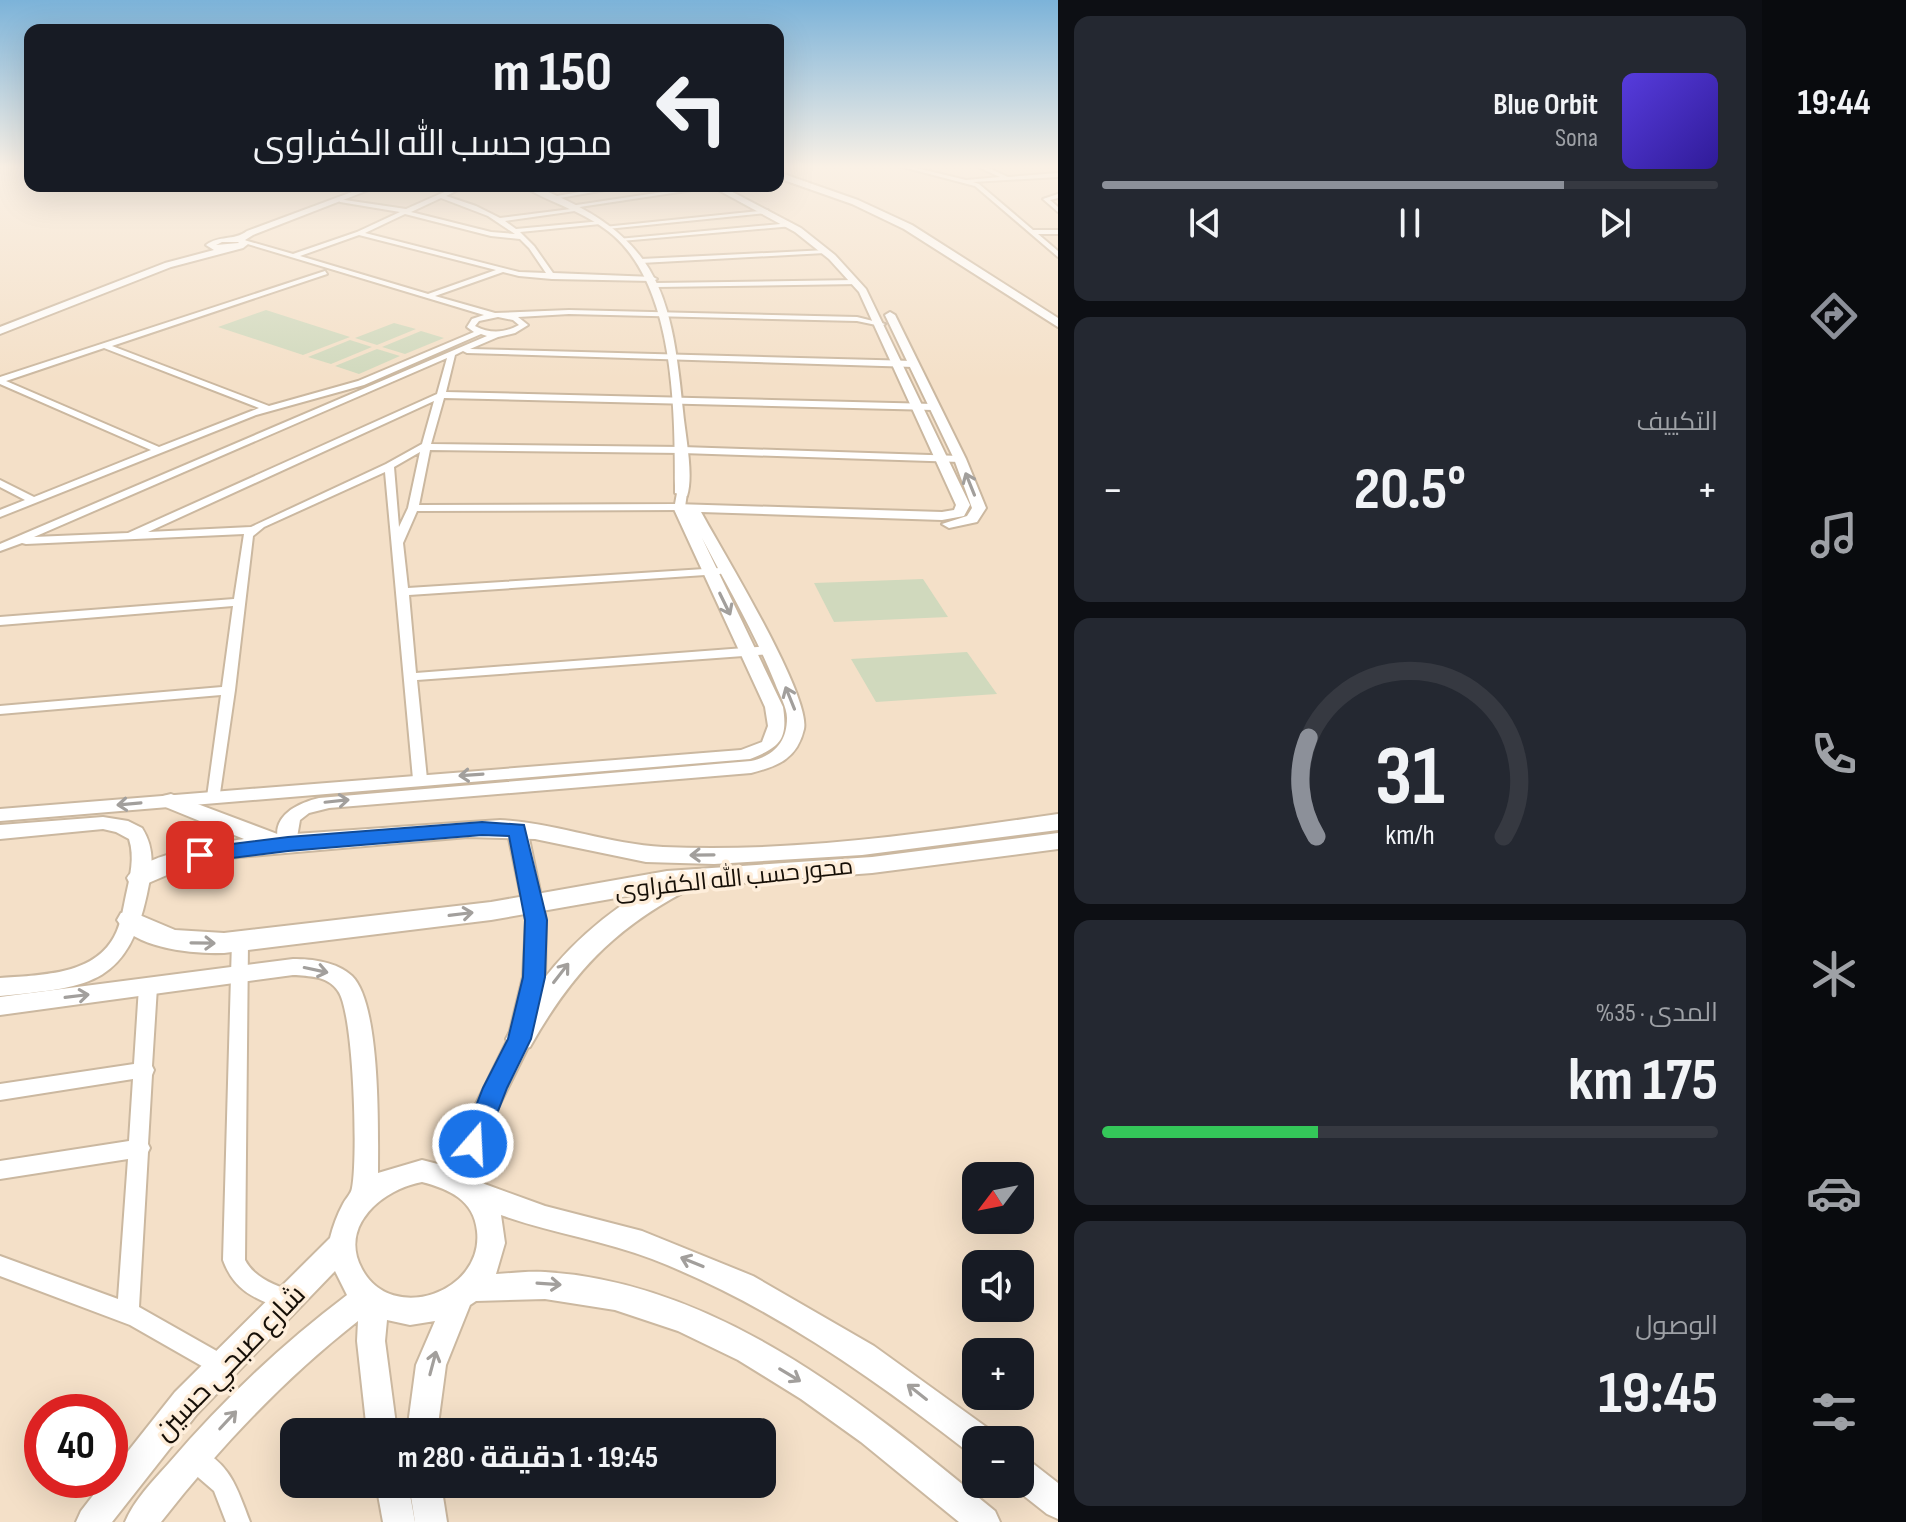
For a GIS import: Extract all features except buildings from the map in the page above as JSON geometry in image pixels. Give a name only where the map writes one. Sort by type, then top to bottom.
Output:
[{"type":"main road","points":[[924,237],[1058,323]]},
{"type":"main road","points":[[932,237],[1058,316]]},
{"type":"main road","points":[[171,801],[285,844]]},
{"type":"main road","name":"محور حسب الله الكفراوى","points":[[139,878],[188,857],[285,844],[482,829],[517,829],[620,851],[685,855],[865,848],[1058,822]]},
{"type":"main road","name":"محور حسب الله الكفراوى","points":[[130,920],[151,933],[178,941],[208,944],[534,903],[697,877],[872,865],[1058,841]]},
{"type":"main road","points":[[520,1039],[550,987],[585,946],[626,913],[697,877]]},
{"type":"street","points":[[0,323],[226,237]]},
{"type":"street","points":[[0,331],[168,265],[242,246],[246,237]]},
{"type":"street","points":[[292,257],[348,237]]},
{"type":"street","points":[[374,237],[501,271],[552,277],[654,282],[856,282]]},
{"type":"street","points":[[522,237],[540,256],[552,277]]},
{"type":"street","points":[[619,237],[641,261],[654,282],[666,316],[687,508],[717,571],[748,652],[776,713],[781,743]]},
{"type":"street","points":[[621,239],[645,237]]},
{"type":"street","points":[[687,508],[945,524],[967,521],[978,514],[979,508],[960,459],[895,324],[876,301],[807,237]]},
{"type":"street","points":[[413,508],[687,508],[952,516],[962,511],[963,505],[944,458],[881,324],[876,301],[858,272],[817,237]]},
{"type":"street","points":[[1038,237],[1058,255]]},
{"type":"street","points":[[221,239],[242,241],[492,315]]},
{"type":"street","points":[[210,245],[262,254],[448,309],[473,320],[492,315],[547,312],[895,324]]},
{"type":"street","points":[[641,261],[825,251]]},
{"type":"street","points":[[428,296],[501,271]]},
{"type":"street","points":[[0,381],[325,273]]},
{"type":"street","points":[[26,313],[39,316]]},
{"type":"street","points":[[504,315],[524,323],[564,317],[666,316]]},
{"type":"street","points":[[473,320],[471,327],[480,332],[497,334]]},
{"type":"street","points":[[0,548],[464,351],[497,334],[519,330],[524,323]]},
{"type":"street","points":[[0,514],[266,408],[361,383],[480,332]]},
{"type":"street","points":[[105,346],[266,408]]},
{"type":"street","points":[[464,351],[914,364]]},
{"type":"street","points":[[398,543],[413,508],[426,446],[452,356]]},
{"type":"street","points":[[0,381],[160,451]]},
{"type":"street","points":[[130,536],[441,395],[934,407]]},
{"type":"street","points":[[15,542],[253,530],[426,446],[960,459]]},
{"type":"street","points":[[389,466],[395,540],[398,543],[404,592],[420,779]]},
{"type":"street","points":[[0,483],[34,501]]},
{"type":"street","points":[[214,797],[247,539],[253,530]]},
{"type":"street","points":[[404,592],[717,571]]},
{"type":"street","points":[[285,844],[286,828],[291,818],[303,808],[320,803],[751,767],[778,759],[781,743],[796,714],[770,650],[717,571]]},
{"type":"street","points":[[0,621],[240,602]]},
{"type":"street","points":[[410,677],[770,650]]},
{"type":"street","points":[[0,710],[229,690]]},
{"type":"street","points":[[0,815],[744,755],[781,743]]},
{"type":"street","points":[[0,832],[103,823],[121,826],[135,833],[142,844],[139,878],[122,944],[93,969],[67,978],[0,987]]},
{"type":"street","points":[[517,829],[534,903],[534,977],[520,1039],[483,1114],[471,1189],[490,1218],[493,1246],[482,1275],[465,1293],[443,1307],[407,1312],[370,1299],[349,1273],[343,1244],[349,1218],[365,1195],[377,1185],[406,1173],[437,1173],[471,1189],[544,1218],[610,1232],[653,1246],[740,1283],[864,1354],[962,1428]]},
{"type":"street","points":[[240,941],[234,1260],[236,1269],[249,1282],[287,1300]]},
{"type":"street","points":[[0,1006],[309,967],[324,970],[347,986],[357,1009],[367,1159],[365,1195]]},
{"type":"street","points":[[128,1314],[148,987]]},
{"type":"street","points":[[0,1092],[145,1070]]},
{"type":"street","points":[[0,1170],[140,1148]]},
{"type":"street","name":"شارع صبحي حسين","points":[[92,1522],[152,1442],[221,1366],[343,1244]]},
{"type":"street","points":[[0,1266],[128,1314],[221,1366]]},
{"type":"street","points":[[465,1293],[530,1282],[589,1289],[701,1328],[789,1374],[836,1404],[884,1439],[984,1522]]},
{"type":"street","points":[[424,1418],[431,1365],[465,1293]]},
{"type":"street","points":[[370,1299],[371,1341],[380,1418]]},
{"type":"street","name":"شارع صبحي حسين","points":[[141,1522],[231,1416],[301,1348],[370,1299]]},
{"type":"street","points":[[193,1458],[223,1483],[238,1522]]},
{"type":"street","points":[[1034,1484],[1058,1503]]},
{"type":"street","points":[[395,1498],[399,1522]]},
{"type":"street","points":[[427,1498],[431,1522]]},
{"type":"green space","points":[[266,310],[350,337],[303,355],[218,327]]},
{"type":"green space","points":[[394,323],[416,329],[377,345],[355,338]]},
{"type":"green space","points":[[421,331],[444,338],[405,354],[382,347]]},
{"type":"green space","points":[[350,340],[372,347],[331,364],[308,357]]},
{"type":"green space","points":[[377,349],[400,356],[359,374],[335,366]]},
{"type":"green space","points":[[923,579],[948,617],[834,622],[814,583]]},
{"type":"green space","points":[[967,652],[997,694],[876,702],[851,659]]},
{"type":"route","points":[[200,855],[288,844],[517,829],[536,920],[534,977],[520,1039],[483,1114],[473,1144]]}]
